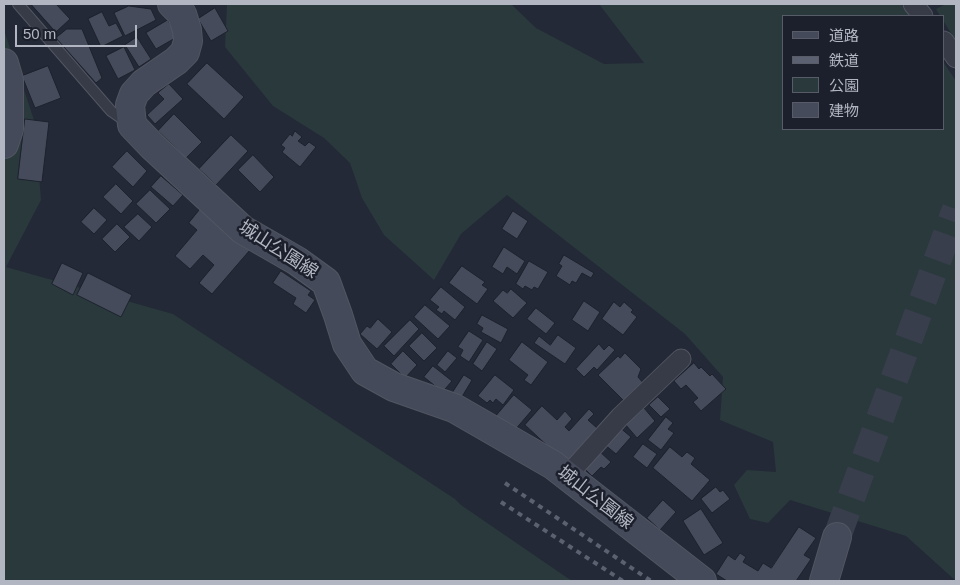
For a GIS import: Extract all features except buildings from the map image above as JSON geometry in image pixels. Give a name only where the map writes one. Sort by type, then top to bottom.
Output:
[{"type":"street","points":[[132,125],[130,105],[134,94],[144,83],[176,61],[185,52],[188,30],[182,14],[172,4]]},
{"type":"street","points":[[914,4],[922,15]]},
{"type":"street","points":[[945,42],[956,58]]},
{"type":"street","points":[[4,63],[9,80],[9,129],[4,144]]},
{"type":"street","name":"城山公園線","points":[[132,125],[152,146],[243,230],[297,261],[326,282],[347,344],[365,371],[394,387],[454,408],[553,465],[702,581]]},
{"type":"street","points":[[567,476],[620,417],[680,359]]},
{"type":"street","points":[[824,581],[837,537]]},
{"type":"lane","points":[[18,4],[111,111],[132,125]]},
{"type":"green space","points":[[227,4],[511,4],[536,28],[604,64],[644,63],[599,4],[901,4],[909,15],[782,15],[782,130],[945,130],[945,64],[956,81],[956,581],[906,536],[790,500],[768,523],[750,519],[734,485],[747,470],[776,472],[773,442],[720,420],[723,377],[685,334],[507,195],[461,234],[434,280],[384,235],[362,198],[350,163],[324,138],[273,106],[225,47]]},
{"type":"green space","points":[[946,4],[956,4],[956,41],[945,24],[945,15],[939,15],[936,9]]},
{"type":"green space","points":[[4,30],[35,123],[41,200],[6,267],[173,314],[455,499],[572,581],[4,581]]},
{"type":"tunnel","points":[[837,537],[956,209]]},
{"type":"railway","points":[[505,483],[651,581]]},
{"type":"railway","points":[[501,502],[623,581]]}]
